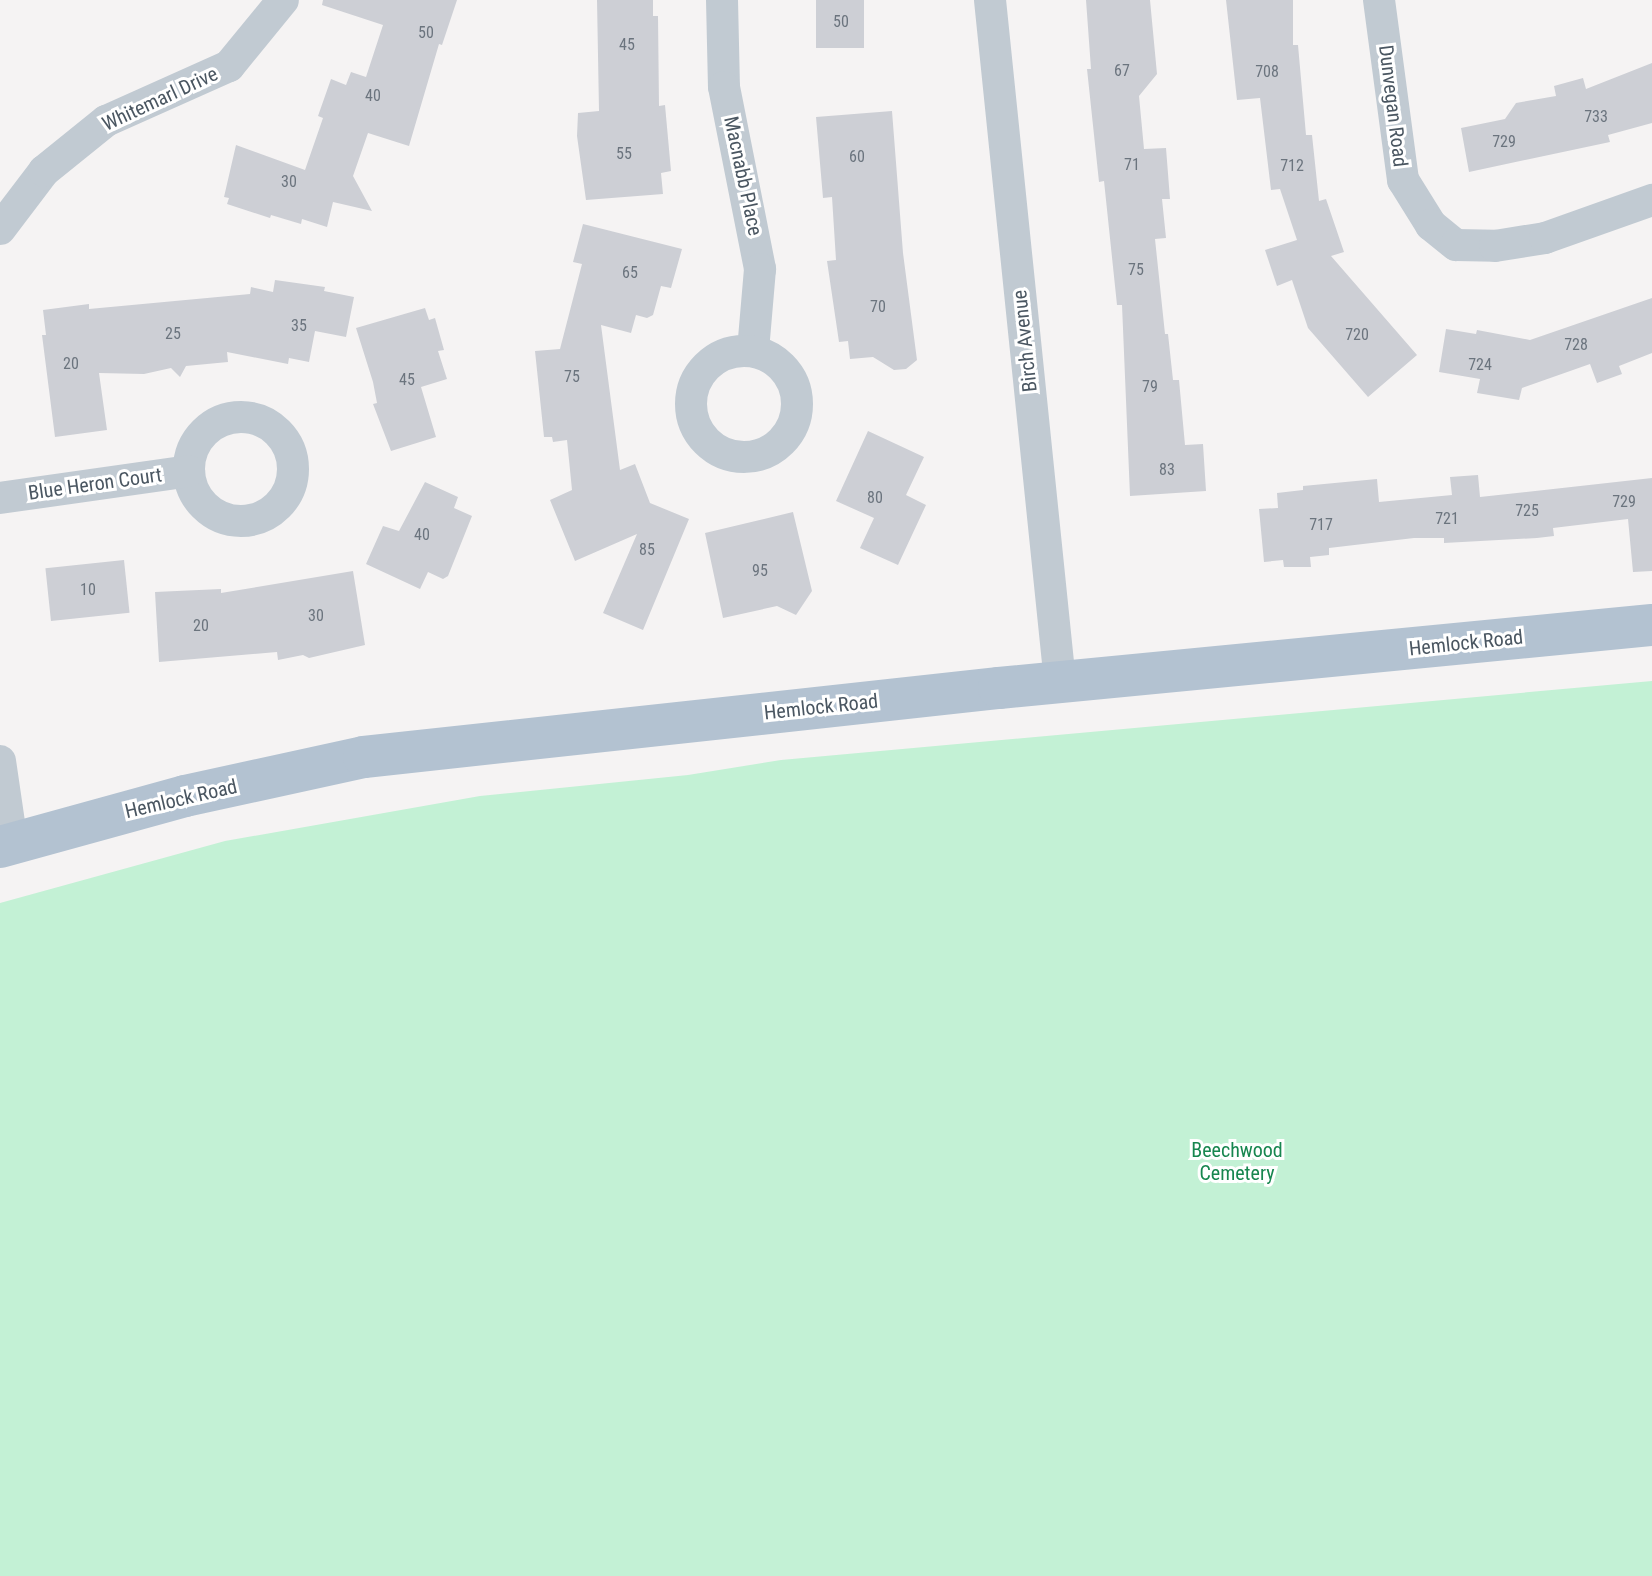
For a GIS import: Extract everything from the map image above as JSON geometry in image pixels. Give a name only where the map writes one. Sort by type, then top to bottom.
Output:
[{"type":"main road","name":"Hemlock Road","points":[[6,845],[185,796],[364,757],[1060,682],[1652,625]]},
{"type":"street","name":"Whitemarl Drive","points":[[0,229],[44,171],[106,121],[229,66],[283,0]]},
{"type":"street","name":"Macnabb Place","points":[[722,0],[724,87],[760,269],[753,351]]},
{"type":"street","name":"Birch Avenue","points":[[990,0],[1060,682]]},
{"type":"street","name":"Dunvegan Road","points":[[1379,0],[1403,180],[1431,225],[1456,245],[1495,246],[1545,238],[1652,200]]},
{"type":"street","name":"Blue Heron Court","points":[[0,498],[189,471]]},
{"type":"street","points":[[0,761],[6,845]]},
{"type":"green space","name":"Beechwood Cemetery","points":[[1652,681],[1652,1576],[0,1576],[0,903],[225,841],[480,796],[688,775],[781,760]]},
{"type":"building","points":[[323,0],[457,0],[442,45],[439,44],[409,146],[368,133],[353,176],[372,211],[333,202],[327,227],[302,219],[301,224],[271,215],[270,218],[227,204],[229,198],[224,197],[236,145],[305,170],[323,118],[318,116],[331,79],[346,85],[351,72],[366,77],[383,25],[322,5]]},
{"type":"building","points":[[597,0],[653,0],[653,16],[658,16],[659,106],[665,105],[671,171],[661,173],[663,194],[586,200],[577,136],[578,113],[599,111]]},
{"type":"building","points":[[816,0],[864,0],[864,48],[816,48]]},
{"type":"building","points":[[1086,0],[1150,0],[1157,74],[1139,96],[1144,149],[1166,148],[1170,199],[1162,199],[1166,238],[1155,239],[1165,334],[1168,334],[1173,380],[1179,380],[1185,445],[1203,444],[1206,491],[1130,496],[1122,305],[1117,305],[1104,181],[1099,182],[1087,69],[1091,69]]},
{"type":"building","points":[[1226,0],[1293,0],[1293,45],[1298,45],[1306,135],[1312,135],[1319,201],[1326,199],[1344,252],[1331,256],[1417,355],[1368,397],[1308,328],[1292,280],[1277,286],[1265,250],[1297,240],[1280,189],[1271,190],[1260,98],[1237,100]]},
{"type":"building","points":[[1652,63],[1652,123],[1608,135],[1610,142],[1469,172],[1461,128],[1505,119],[1516,103],[1556,96],[1554,86],[1583,78],[1586,89]]},
{"type":"building","points":[[892,111],[903,253],[917,360],[906,369],[894,370],[873,357],[850,359],[848,341],[839,342],[827,261],[836,260],[832,197],[823,198],[816,117]]},
{"type":"building","points":[[583,224],[682,249],[671,288],[661,286],[653,315],[647,318],[636,315],[631,333],[601,325],[620,470],[635,464],[650,503],[689,519],[643,630],[603,613],[637,534],[575,561],[550,500],[572,490],[567,440],[553,442],[552,437],[544,437],[535,351],[560,349],[582,264],[573,262]]},
{"type":"building","points":[[275,280],[325,287],[324,291],[354,297],[346,337],[315,331],[309,362],[289,358],[288,364],[227,352],[228,362],[186,366],[180,377],[171,368],[144,374],[99,373],[107,430],[55,437],[42,335],[46,335],[43,310],[89,304],[89,309],[250,294],[251,287],[273,292]]},
{"type":"building","points":[[1652,298],[1652,353],[1619,366],[1622,374],[1597,383],[1590,364],[1522,388],[1519,400],[1477,393],[1480,379],[1439,372],[1446,329],[1476,334],[1477,330],[1530,340]]},
{"type":"building","points":[[425,308],[429,320],[435,318],[444,350],[438,351],[447,379],[421,387],[436,437],[391,451],[373,404],[377,403],[373,382],[356,328]]},
{"type":"building","points":[[868,431],[924,457],[906,495],[926,505],[898,565],[860,548],[874,518],[836,501]]},
{"type":"building","points":[[1478,475],[1480,497],[1652,478],[1652,571],[1633,572],[1628,519],[1553,528],[1554,536],[1537,538],[1444,543],[1444,538],[1414,538],[1329,548],[1329,555],[1310,557],[1311,567],[1284,567],[1283,560],[1264,562],[1259,509],[1278,508],[1277,493],[1303,490],[1303,486],[1377,479],[1379,502],[1452,495],[1450,477]]},
{"type":"building","points":[[425,482],[458,497],[454,508],[472,516],[448,576],[443,579],[428,572],[420,589],[366,564],[383,526],[399,531]]},
{"type":"building","points":[[793,512],[812,591],[796,615],[777,606],[723,618],[705,533]]},
{"type":"building","points":[[124,560],[130,613],[51,621],[45,568]]},
{"type":"building","points":[[353,571],[365,645],[309,658],[303,655],[278,660],[277,652],[159,662],[155,592],[221,589],[221,593]]}]
